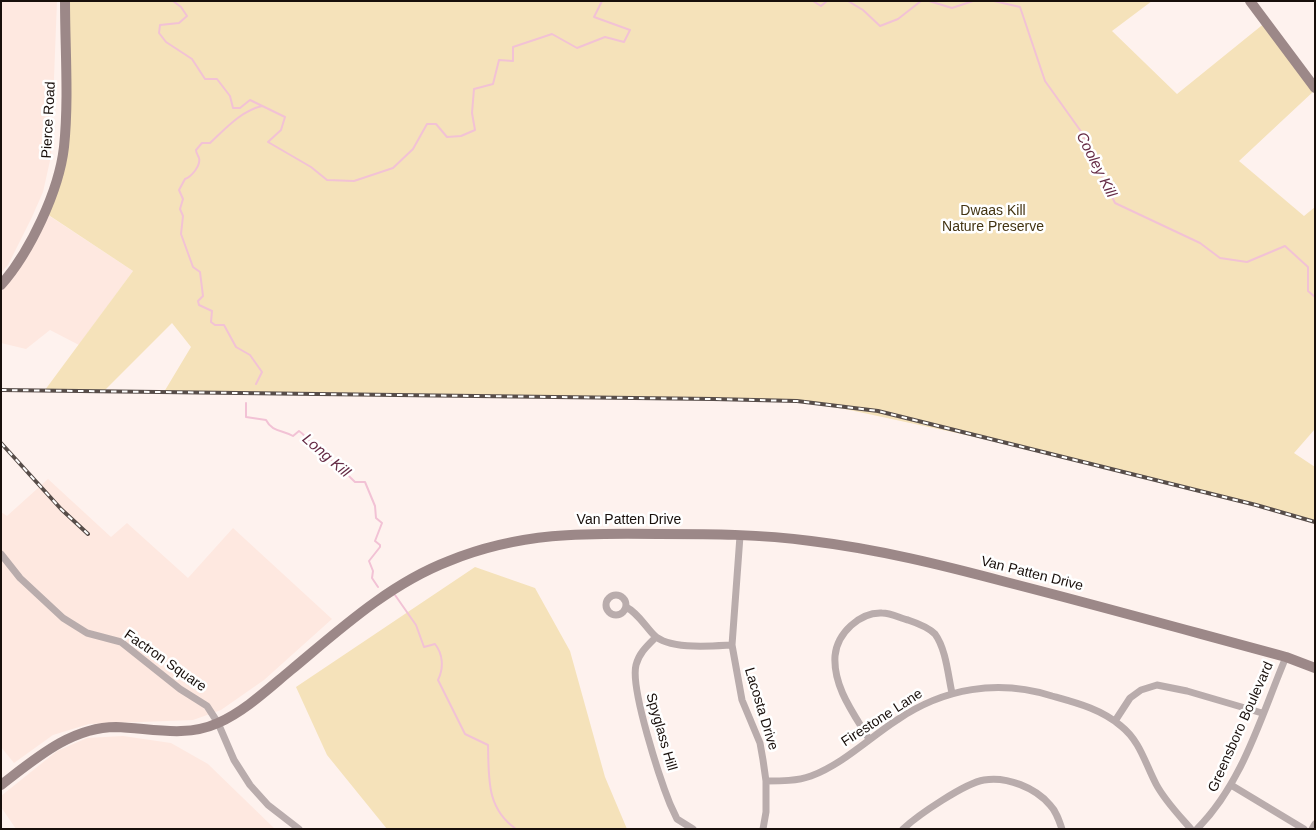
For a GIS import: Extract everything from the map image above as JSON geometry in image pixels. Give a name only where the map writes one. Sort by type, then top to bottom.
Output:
[{"type":"street","name":"Pierce Road","points":[[1,284],[31,238],[49,202],[60,167],[64,147],[66,1]]},
{"type":"street","points":[[1250,1],[1315,88]]},
{"type":"street","name":"Van Patten Drive","points":[[1,785],[50,749],[70,737],[92,730],[115,727],[179,731],[218,723],[244,708],[338,631],[395,589],[446,562],[482,548],[529,538],[581,533],[740,536],[811,541],[912,558],[1099,605],[1286,657],[1315,668]]},
{"type":"street","name":"Lacosta Drive","points":[[740,536],[732,645],[742,700],[760,743],[766,781],[766,812],[763,829]]},
{"type":"street","name":"Factron Square","points":[[1,554],[20,578],[63,618],[87,634],[121,642],[180,689],[207,706],[218,723],[234,760],[250,786],[268,805],[299,829]]},
{"type":"street","points":[[626,607],[656,637],[676,645],[732,645]]},
{"type":"street","points":[[869,740],[847,703],[835,663],[837,647],[844,634],[861,618],[882,613],[916,623],[933,632],[944,658],[952,693]]},
{"type":"street","name":"Spyglass Hill","points":[[656,637],[645,646],[635,666],[637,692],[667,797],[677,819],[693,829]]},
{"type":"street","name":"Greensboro Boulevard","points":[[1197,829],[1214,812],[1231,785],[1286,657]]},
{"type":"street","points":[[1115,721],[1130,698],[1141,690],[1157,685],[1187,691],[1262,713]]},
{"type":"street","name":"Firestone Lane","points":[[766,781],[791,780],[812,776],[834,764],[928,702],[952,693],[1006,687],[1038,691],[1082,704],[1115,721],[1134,739],[1156,784],[1168,803],[1191,829]]},
{"type":"street","points":[[903,829],[971,784],[993,780],[1019,785],[1041,796],[1051,805],[1062,829]]},
{"type":"street","points":[[1231,785],[1304,829]]},
{"type":"street","points":[[1312,829],[1315,824]]},
{"type":"shaded area","points":[[1,1],[57,1],[51,156],[43,192],[8,265],[1,273]]},
{"type":"shaded area","points":[[48,215],[133,271],[79,345],[50,330],[26,349],[1,343],[1,292],[21,266]]},
{"type":"shaded area","points":[[48,479],[111,537],[127,523],[188,578],[233,528],[332,619],[264,680],[221,710],[193,720],[89,724],[53,735],[14,763],[1,747],[1,512],[7,516]]},
{"type":"shaded area","points":[[123,736],[171,743],[208,764],[275,829],[16,829],[1,807],[1,796],[57,751],[87,738]]},
{"type":"green space","name":"Dwaas Kill Nature Preserve","points":[[66,1],[1152,1],[1112,31],[1177,94],[1266,22],[1315,90],[1239,161],[1304,216],[1315,207],[1315,429],[1294,453],[1315,467],[1315,523],[1292,515],[1036,450],[817,403],[691,399],[164,392],[191,347],[172,323],[104,391],[45,390],[133,271],[44,212],[63,161]]},
{"type":"green space","points":[[475,567],[535,588],[570,651],[605,777],[627,829],[387,829],[327,755],[296,687]]},
{"type":"waterway","points":[[173,1],[181,7],[187,16],[179,23],[160,25],[159,33],[166,42],[192,59],[205,79],[217,79],[230,96],[233,108],[240,108],[250,100],[285,117],[281,130],[268,142],[311,167],[327,180],[354,181],[393,168],[413,149],[427,124],[436,124],[447,137],[461,136],[475,130],[472,113],[474,89],[493,84],[499,60],[513,61],[513,47],[552,34],[577,48],[605,37],[624,42],[630,30],[594,17],[602,1]]},
{"type":"waterway","points":[[813,1],[821,6],[827,1]]},
{"type":"waterway","points":[[848,1],[863,10],[880,26],[898,19],[921,1]]},
{"type":"waterway","points":[[929,1],[952,8],[973,1]]},
{"type":"waterway","name":"Cooley Kill","points":[[994,1],[1020,7],[1045,81],[1080,130],[1115,203],[1200,243],[1220,258],[1247,262],[1285,246],[1308,267],[1308,291],[1315,297]]},
{"type":"waterway","name":"Long Kill","points":[[256,384],[262,372],[250,355],[236,347],[224,325],[215,325],[211,322],[212,311],[199,305],[198,301],[203,296],[200,272],[193,267],[181,234],[183,216],[180,209],[183,199],[179,190],[185,179],[193,174],[197,168],[199,158],[196,150],[202,143],[210,143],[241,116],[254,108],[262,106]]},
{"type":"waterway","name":"Long Kill","points":[[246,403],[246,417],[266,420],[271,427],[293,436],[299,431],[355,482],[365,482],[375,506],[376,518],[382,523],[375,541],[380,547],[369,561],[373,571],[372,578],[378,587]]},
{"type":"waterway","name":"Long Kill","points":[[395,595],[416,625],[424,647],[435,644],[438,648],[442,661],[438,680],[465,734],[488,745],[489,781],[494,802],[506,821],[516,829]]},
{"type":"railway","points":[[1,390],[797,401],[878,411],[1256,505],[1315,522]]},
{"type":"railway","points":[[1,443],[61,509],[88,534]]}]
